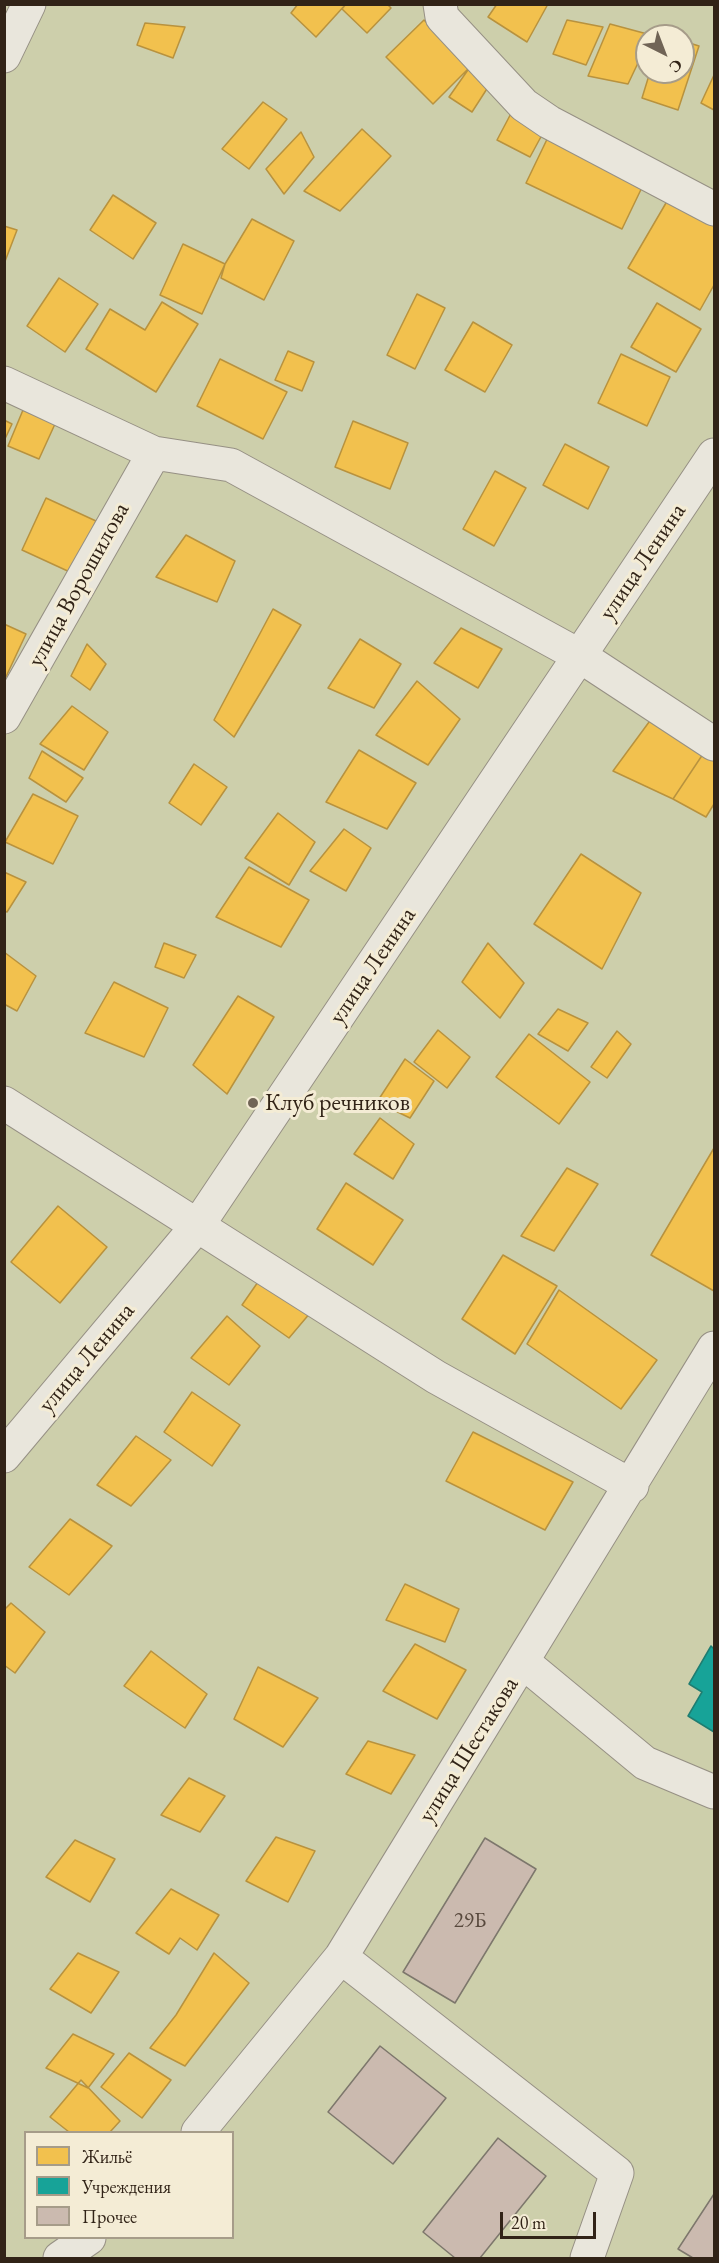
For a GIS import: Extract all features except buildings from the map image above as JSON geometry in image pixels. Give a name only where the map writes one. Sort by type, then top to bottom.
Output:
[{"type":"street","points":[[4,56],[29,4]]},
{"type":"street","points":[[440,4],[442,17],[524,105],[549,122],[714,209]]},
{"type":"street","points":[[4,383],[154,453],[231,465],[580,656],[714,744]]},
{"type":"street","name":"улица Ворошилова","points":[[4,717],[154,453]]},
{"type":"street","name":"улица Ленина","points":[[4,1456],[198,1225],[714,455]]},
{"type":"street","points":[[4,1103],[436,1377],[632,1486]]},
{"type":"street","name":"улица Шестакова","points":[[200,2131],[341,1957],[632,1486],[714,1348]]},
{"type":"street","points":[[523,1662],[645,1763],[714,1792]]},
{"type":"street","points":[[341,1957],[617,2173],[587,2259]]},
{"type":"street","points":[[60,2259],[88,2239]]},
{"type":"green space","points":[[5,5],[714,5],[714,2258],[5,2258]]},
{"type":"place","name":"Клуб речников","points":[[253,1103]]}]
